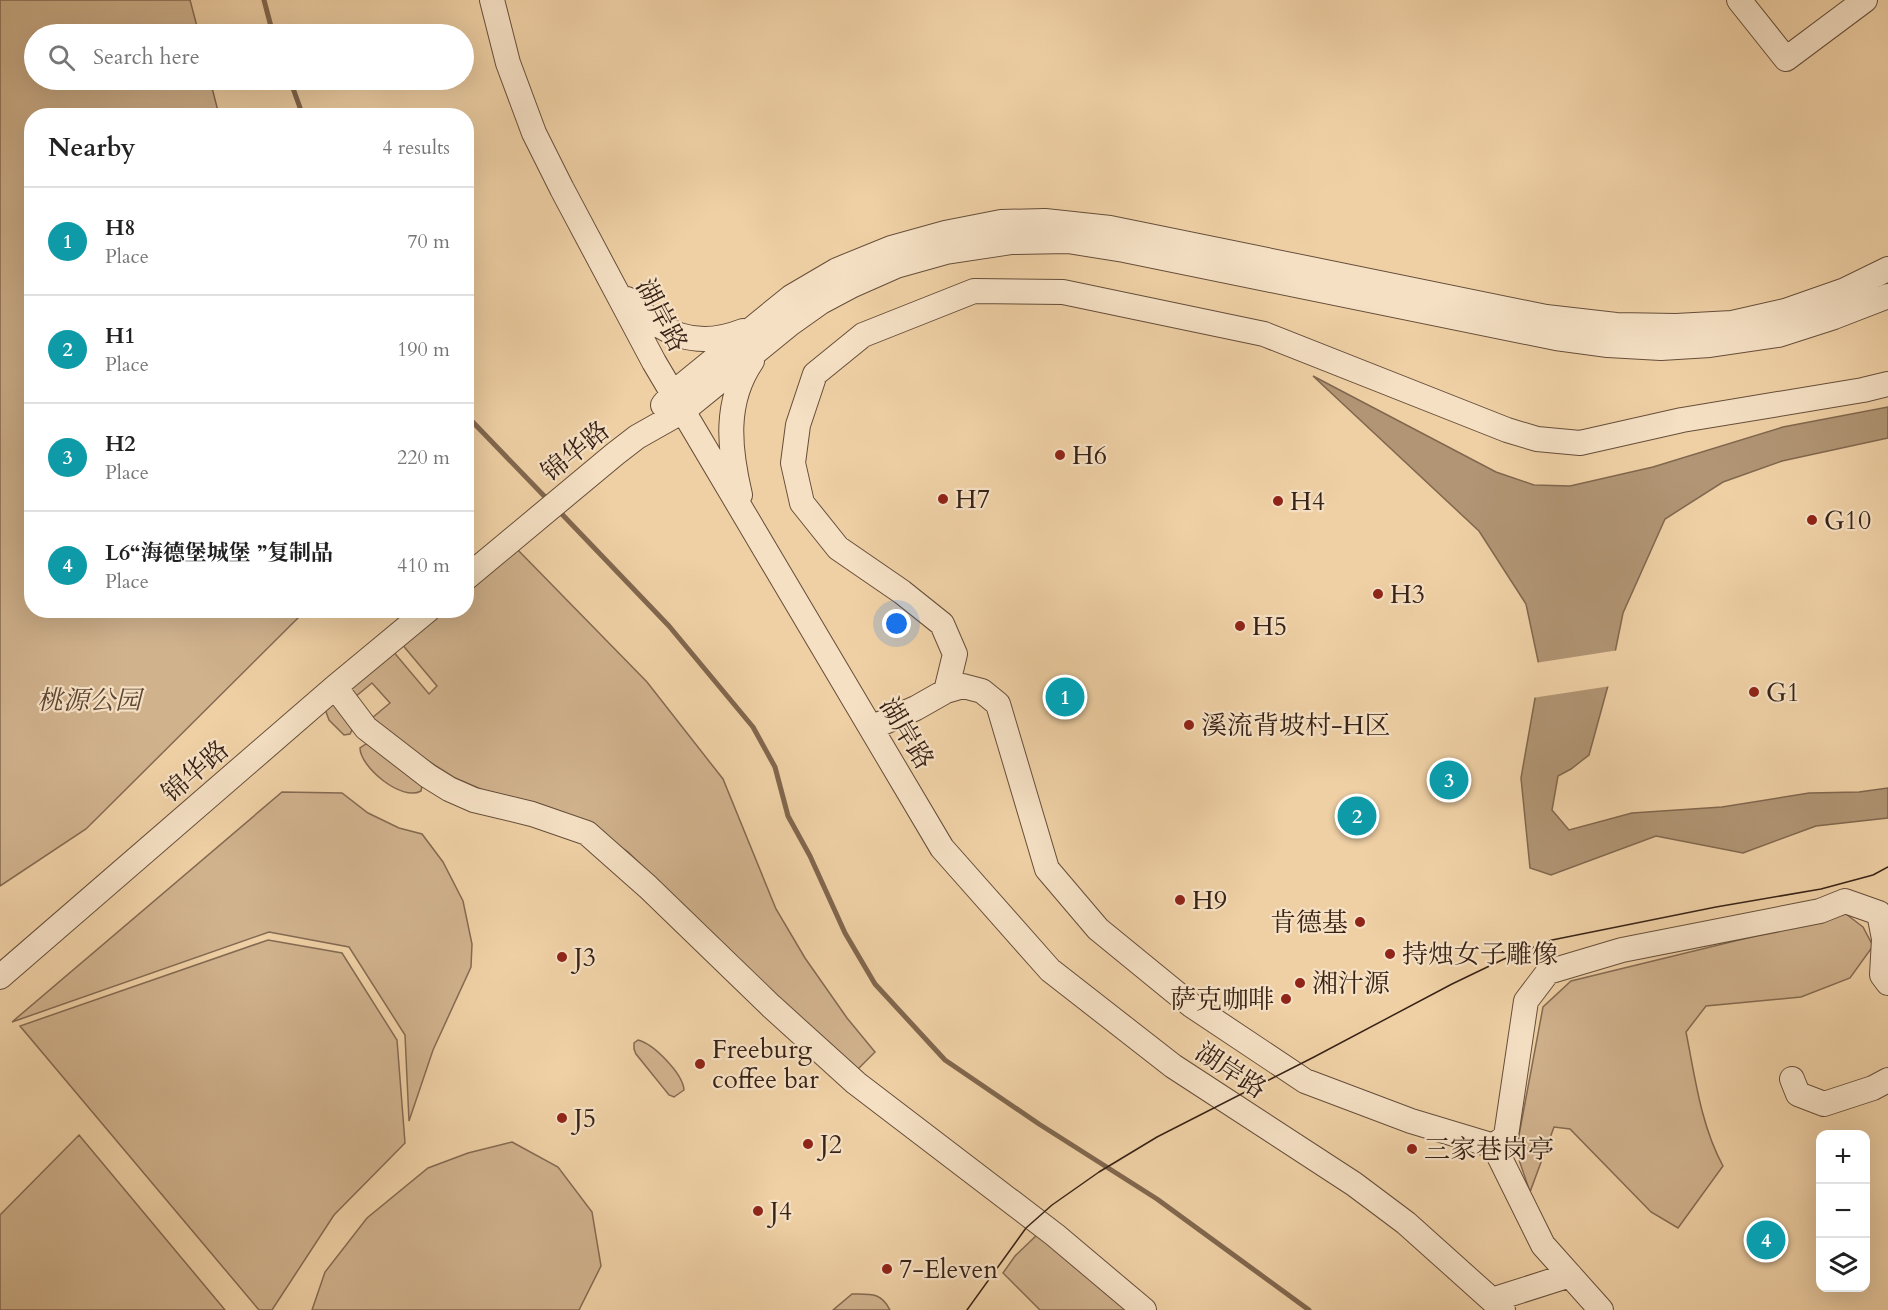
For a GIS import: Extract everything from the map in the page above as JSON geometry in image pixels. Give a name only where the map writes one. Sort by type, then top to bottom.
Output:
[{"type":"street","name":"湖岸路","points":[[492,0],[508,63],[534,133],[610,279],[678,402],[942,848],[1050,970],[1173,1066],[1354,1184],[1406,1222],[1498,1305]]},
{"type":"street","points":[[1739,0],[1786,58],[1865,0]]},
{"type":"street","points":[[743,512],[734,461],[731,421],[738,386],[759,335],[791,297],[837,270],[891,248],[945,233],[1001,222],[1046,221],[1110,228],[1546,317],[1616,325],[1676,326],[1732,323],[1785,311],[1835,294],[1888,269]]},
{"type":"street","points":[[610,279],[652,322],[682,337],[703,339],[759,335],[853,285],[896,266],[946,252],[1012,242],[1068,241],[1124,250],[1556,339],[1608,345],[1661,348],[1710,345],[1778,335],[1888,296]]},
{"type":"street","points":[[946,691],[955,654],[942,624],[902,592],[838,548],[802,503],[793,463],[798,425],[815,374],[863,335],[974,291],[1063,292],[1264,334],[1507,430],[1537,439],[1580,443],[1682,420],[1888,384]]},
{"type":"street","name":"锦华路","points":[[474,571],[759,335]]},
{"type":"street","name":"锦华路","points":[[0,977],[335,687],[419,618]]},
{"type":"street","points":[[871,728],[916,708],[946,691],[963,686],[982,691],[998,704],[1047,869],[1098,929],[1191,1005],[1305,1081],[1421,1124],[1494,1146],[1544,1245],[1600,1310]]},
{"type":"street","points":[[335,687],[366,728],[428,776],[449,789],[474,800],[532,814],[586,833],[648,887],[771,1006],[856,1083],[1055,1235],[1144,1310]]},
{"type":"street","points":[[1494,1146],[1506,1136],[1526,1001],[1548,972],[1622,950],[1820,911],[1845,901],[1879,913],[1884,939],[1882,975],[1888,983]]},
{"type":"street","points":[[1792,1079],[1798,1094],[1824,1104],[1873,1088],[1888,1080]]},
{"type":"street","points":[[1498,1305],[1570,1275]]},
{"type":"green space","name":"桃源公园","points":[[0,0],[190,0],[196,24],[24,24],[24,90],[213,90],[217,108],[24,108],[24,618],[298,618],[86,829],[0,886]]},
{"type":"green space","points":[[515,547],[647,682],[723,779],[776,909],[805,958],[847,1018],[875,1052],[857,1070],[810,1028],[628,852],[590,826],[565,813],[540,804],[483,790],[455,778],[414,752],[372,718],[390,703],[372,683],[355,697],[347,688],[392,650],[429,694],[437,686],[401,643],[431,618],[474,618],[474,582]]},
{"type":"green space","points":[[334,704],[353,728],[350,734],[344,735],[329,720],[325,709]]},
{"type":"green space","points":[[366,744],[376,746],[422,786],[421,791],[403,792],[383,781],[362,756],[360,748]]},
{"type":"green space","points":[[282,792],[342,793],[368,813],[399,828],[422,834],[443,862],[463,901],[472,944],[471,967],[433,1050],[409,1121],[405,1035],[349,947],[269,932],[12,1022]]},
{"type":"green space","points":[[1846,914],[1863,927],[1873,946],[1850,978],[1801,997],[1706,1006],[1686,1032],[1704,1118],[1715,1151],[1723,1166],[1678,1228],[1651,1212],[1570,1129],[1554,1127],[1530,1192],[1516,1151],[1543,1007],[1571,981]]},
{"type":"green space","points":[[268,940],[342,953],[397,1040],[405,1143],[334,1215],[272,1310],[259,1310],[20,1026]]},
{"type":"green space","points":[[638,1040],[652,1047],[667,1061],[679,1076],[684,1090],[674,1097],[669,1095],[636,1054],[634,1043]]},
{"type":"green space","points":[[79,1135],[225,1310],[0,1310],[0,1215]]},
{"type":"green space","points":[[512,1142],[558,1167],[592,1212],[601,1266],[579,1310],[312,1310],[325,1272],[367,1218],[428,1168],[468,1153]]},
{"type":"green space","points":[[1040,1232],[1133,1310],[1040,1310],[1003,1273],[1015,1256]]},
{"type":"green space","points":[[852,1294],[870,1294],[879,1297],[890,1310],[833,1310]]},
{"type":"shaded area","points":[[1313,376],[1496,472],[1534,485],[1570,486],[1653,467],[1783,427],[1888,407],[1888,438],[1782,461],[1723,482],[1665,519],[1623,613],[1609,682],[1589,755],[1558,776],[1552,810],[1569,830],[1632,813],[1722,807],[1809,793],[1859,792],[1888,788],[1888,818],[1816,826],[1743,853],[1656,836],[1551,875],[1530,868],[1521,778],[1540,670],[1526,604],[1479,531]]},
{"type":"pier","points":[[1619,650],[1611,686],[1532,698],[1537,670],[1535,663]]},
{"type":"waterway","points":[[264,0],[270,24]]},
{"type":"waterway","points":[[294,90],[300,108]]},
{"type":"waterway","points":[[474,423],[549,501]]},
{"type":"waterway","points":[[557,509],[669,626],[753,727],[775,767],[788,816],[810,856],[845,933],[875,984],[945,1060],[1039,1124],[1157,1199],[1309,1310]]},
{"type":"tram line","points":[[967,1310],[1026,1228],[1052,1205],[1099,1172],[1157,1137],[1452,984],[1504,959],[1552,940],[1716,907],[1821,889],[1873,875],[1888,867]]},
{"type":"place","name":"H6","points":[[1060,455]]},
{"type":"place","name":"H7","points":[[943,499]]},
{"type":"place","name":"H4","points":[[1278,501]]},
{"type":"place","name":"G10","points":[[1812,520]]},
{"type":"place","name":"H3","points":[[1378,594]]},
{"type":"place","name":"H5","points":[[1240,626]]},
{"type":"place","name":"G1","points":[[1754,692]]},
{"type":"place","name":"H8","points":[[1065,697]]},
{"type":"place","name":"溪流背坡村-H区","points":[[1189,725]]},
{"type":"place","name":"H2","points":[[1449,780]]},
{"type":"place","name":"H1","points":[[1357,816]]},
{"type":"place","name":"H9","points":[[1180,900]]},
{"type":"place","name":"肯德基","points":[[1360,922]]},
{"type":"place","name":"持烛女子雕像","points":[[1390,954]]},
{"type":"place","name":"J3","points":[[562,957]]},
{"type":"place","name":"湘汁源","points":[[1300,983]]},
{"type":"place","name":"萨克咖啡","points":[[1286,999]]},
{"type":"place","name":"Freeburg coffee bar","points":[[700,1064]]},
{"type":"place","name":"J5","points":[[562,1118]]},
{"type":"place","name":"J2","points":[[808,1144]]},
{"type":"place","name":"三家巷岗亭","points":[[1412,1149]]},
{"type":"place","name":"J4","points":[[758,1211]]},
{"type":"place","name":"L6“海德堡城堡 ”复制品","points":[[1766,1240]]},
{"type":"place","name":"7-Eleven","points":[[887,1269]]}]
